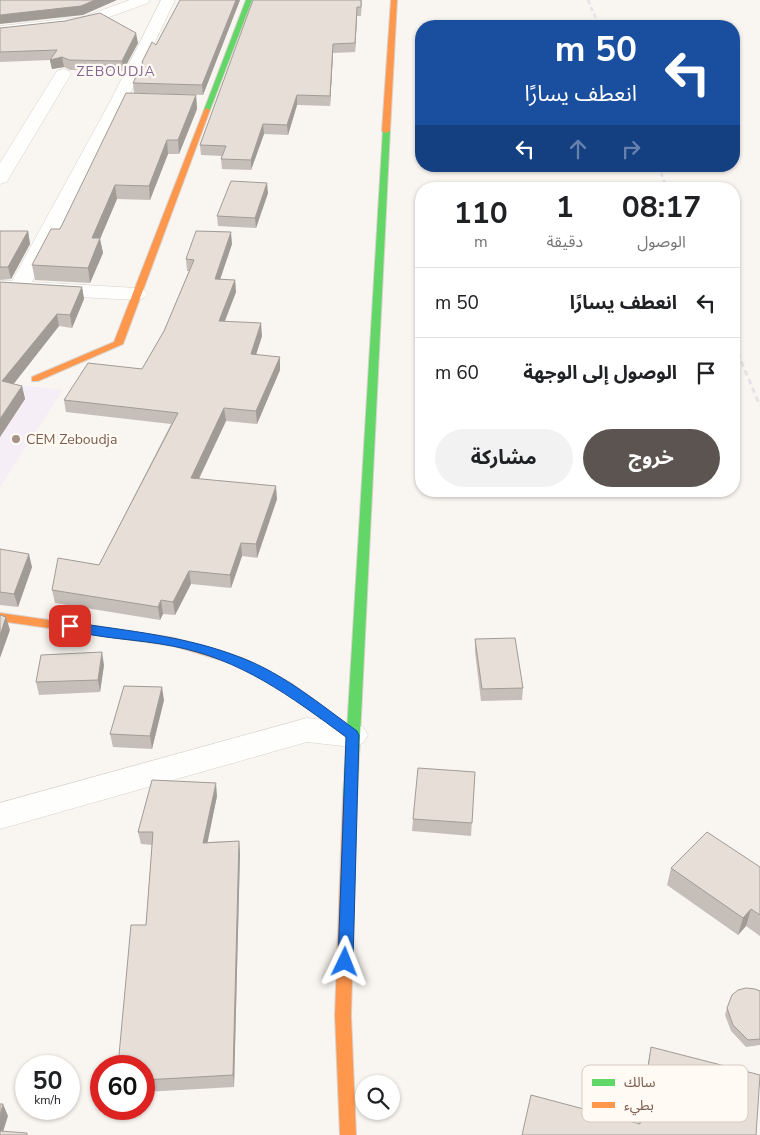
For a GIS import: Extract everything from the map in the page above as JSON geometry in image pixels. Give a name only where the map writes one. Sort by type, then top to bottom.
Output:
[{"type":"main road","points":[[35,379],[118,344],[249,0]]},
{"type":"main road","points":[[348,1135],[343,1015],[352,735],[379,279],[389,55],[394,0]]},
{"type":"main road","points":[[0,616],[174,642],[238,661],[288,688],[352,735]]},
{"type":"street","points":[[0,31],[66,25],[87,21],[143,0]]},
{"type":"street","points":[[138,294],[10,288],[39,234],[119,100],[168,0]]},
{"type":"street","points":[[0,178],[63,74]]},
{"type":"street","points":[[119,100],[137,101]]},
{"type":"street","points":[[192,102],[210,102]]},
{"type":"street","points":[[0,816],[307,730],[352,735]]},
{"type":"shaded area","name":"CEM Zeboudja","points":[[0,383],[63,390],[0,487]]},
{"type":"building","points":[[0,0],[95,0],[81,6],[0,15]]},
{"type":"building","points":[[180,0],[236,0],[202,85],[133,83],[152,42],[156,45]]},
{"type":"building","points":[[253,0],[361,0],[361,7],[357,7],[355,43],[333,44],[330,96],[297,95],[287,125],[263,124],[251,160],[221,159],[226,146],[200,145]]},
{"type":"building","points":[[100,13],[136,33],[122,61],[69,60],[62,57],[50,60],[57,50],[0,52],[0,28],[65,21]]},
{"type":"building","points":[[126,93],[196,95],[178,140],[167,140],[149,186],[115,185],[92,238],[100,238],[88,268],[32,265],[51,229],[60,229]]},
{"type":"building","points":[[231,181],[267,183],[255,218],[217,216]]},
{"type":"building","points":[[0,231],[28,231],[8,267],[0,267]]},
{"type":"building","points":[[196,231],[231,232],[215,279],[235,280],[219,321],[261,323],[251,354],[280,357],[256,411],[224,408],[191,478],[276,486],[256,544],[241,543],[230,575],[189,571],[173,602],[161,600],[158,607],[52,590],[58,558],[99,565],[178,413],[64,400],[88,363],[142,369],[164,331],[194,260],[186,259]]},
{"type":"building","points":[[0,282],[82,287],[70,315],[57,314],[2,381],[22,386],[0,419]]},
{"type":"building","points":[[0,549],[29,554],[14,594],[0,592]]},
{"type":"building","points":[[0,615],[6,617],[0,635]]},
{"type":"building","points":[[515,638],[523,688],[482,689],[475,639]]},
{"type":"building","points":[[102,652],[98,680],[36,682],[41,655]]},
{"type":"building","points":[[124,686],[162,687],[150,736],[110,734]]},
{"type":"building","points":[[418,768],[475,772],[472,823],[413,819]]},
{"type":"building","points":[[152,780],[216,783],[203,843],[239,841],[233,1075],[155,1079],[155,1055],[119,1055],[131,925],[146,925],[153,832],[138,832]]},
{"type":"building","points":[[707,832],[760,867],[760,915],[751,909],[743,918],[671,868]]},
{"type":"building","points":[[746,988],[760,991],[760,1039],[748,1040],[733,1025],[727,1008],[732,995],[738,990]]},
{"type":"building","points":[[651,1047],[721,1065],[648,1065]]},
{"type":"building","points":[[748,1072],[760,1075],[756,1135],[522,1135],[531,1095],[582,1109],[582,1122],[632,1122],[640,1124],[640,1122],[748,1122]]},
{"type":"building","points":[[0,1104],[3,1104],[0,1116]]},
{"type":"building","points":[[0,1131],[27,1133],[27,1135],[0,1135]]},
{"type":"railway","points":[[588,0],[596,20]]},
{"type":"railway","points":[[661,172],[665,182]]},
{"type":"railway","points":[[740,358],[760,406]]},
{"type":"traffic: fast","points":[[207,110],[249,0]]},
{"type":"traffic: fast","points":[[350,797],[386,131]]},
{"type":"traffic: slow","points":[[386,131],[394,0]]},
{"type":"traffic: slow","points":[[35,379],[118,344],[207,110]]},
{"type":"traffic: slow","points":[[0,617],[174,642],[238,661],[288,687],[352,735]]},
{"type":"traffic: slow","points":[[348,1135],[343,1015],[350,797]]},
{"type":"place","name":"CEM Zeboudja","points":[[16,439]]},
{"type":"district","name":"ZEBOUDJA","points":[[116,71]]},
{"type":"route","points":[[70,626],[174,642],[238,661],[288,688],[352,735],[345,962]]}]
